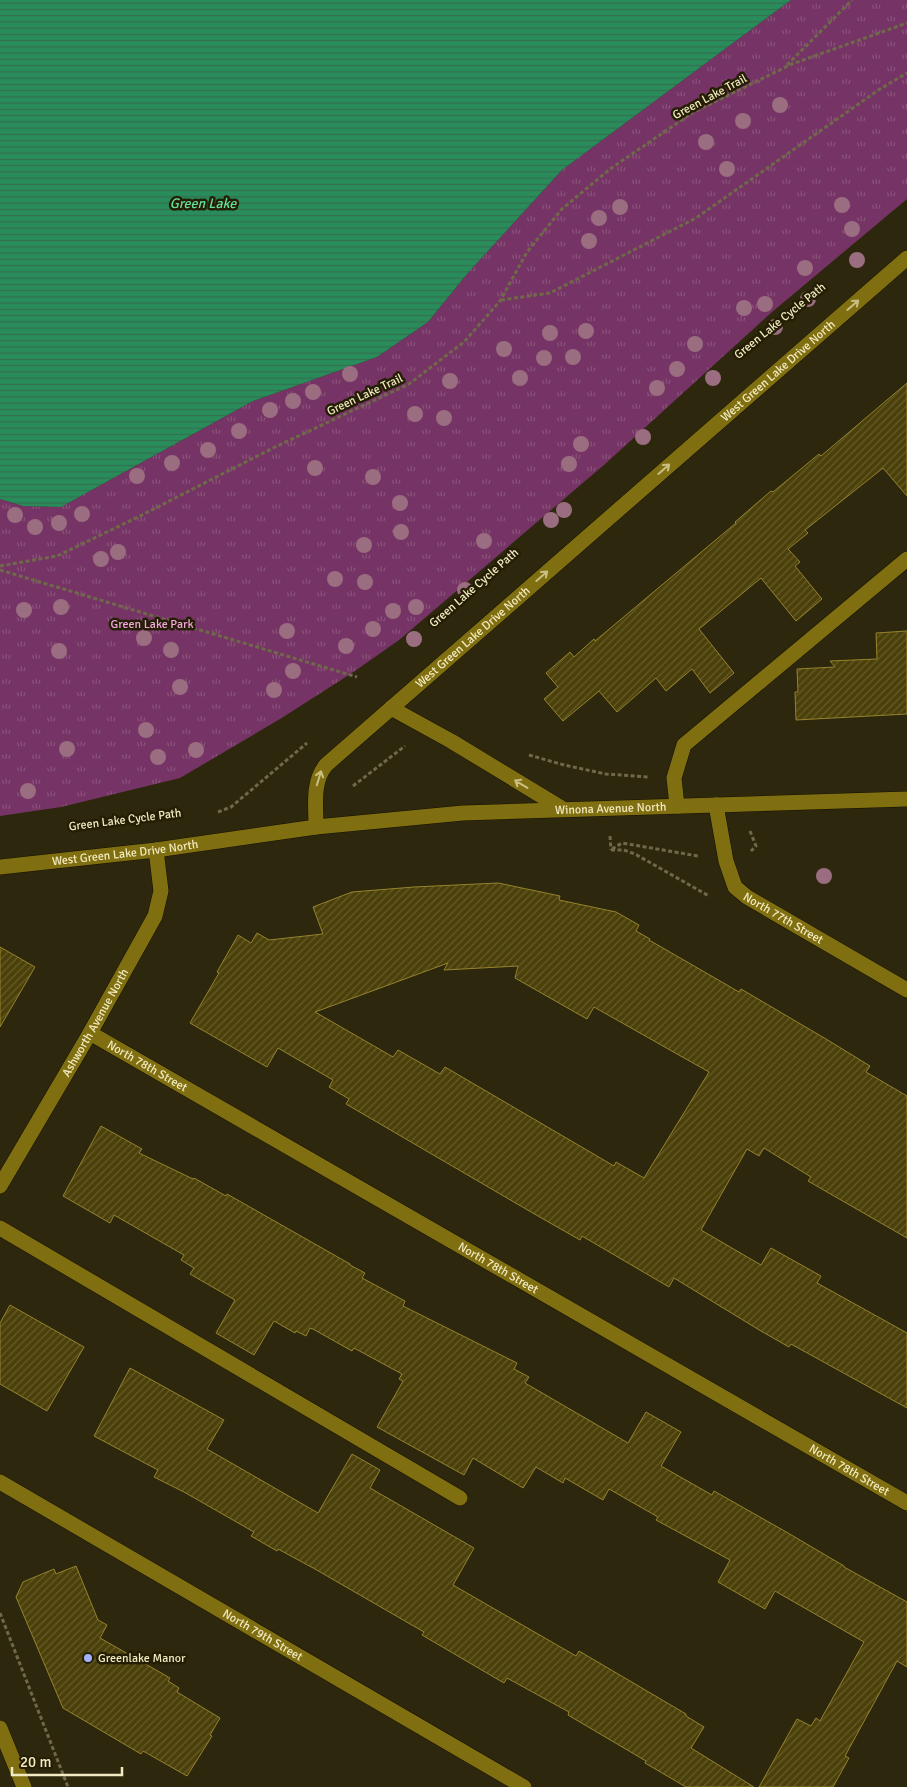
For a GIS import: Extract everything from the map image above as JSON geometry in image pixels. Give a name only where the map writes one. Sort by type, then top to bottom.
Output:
[{"type":"street","name":"West Green Lake Drive North","points":[[0,866],[156,850],[316,827],[317,782],[320,772],[390,708],[907,258]]},
{"type":"street","points":[[678,806],[674,778],[684,745],[907,559]]},
{"type":"street","points":[[390,708],[451,741],[563,809]]},
{"type":"street","name":"Winona Avenue North","points":[[316,827],[463,812],[907,799]]},
{"type":"street","name":"North 77th Street","points":[[716,805],[726,861],[735,886],[748,897],[907,990]]},
{"type":"street","name":"Ashworth Avenue North","points":[[0,1186],[155,916],[161,891],[156,850]]},
{"type":"street","name":"North 78th Street","points":[[90,1032],[907,1503]]},
{"type":"street","points":[[0,1228],[460,1498]]},
{"type":"street","name":"North 79th Street","points":[[0,1482],[524,1787]]},
{"type":"street","points":[[0,1728],[24,1787]]},
{"type":"path","points":[[784,68],[852,0]]},
{"type":"path","name":"Green Lake Trail","points":[[0,568],[57,556],[273,448],[409,384],[464,342],[500,301],[527,252],[562,208],[610,169],[692,113],[792,64],[907,23]]},
{"type":"path","points":[[500,301],[550,293],[696,218],[907,72]]},
{"type":"path","points":[[0,568],[357,677]]},
{"type":"path","points":[[214,813],[231,808],[312,738]]},
{"type":"path","points":[[353,786],[408,745]]},
{"type":"path","points":[[523,753],[564,765],[606,774]]},
{"type":"path","points":[[699,857],[622,843],[611,850],[624,850],[636,854],[709,896]]},
{"type":"path","points":[[0,1614],[68,1787]]},
{"type":"green space","name":"Green Lake Park","points":[[791,0],[907,0],[907,199],[772,312],[605,464],[399,640],[355,671],[280,719],[180,778],[61,807],[0,816],[0,499],[23,506],[61,507],[253,401],[377,357],[428,322],[467,274],[562,170]]},
{"type":"water","name":"Green Lake","points":[[0,0],[791,0],[562,170],[467,274],[428,322],[377,357],[253,401],[61,507],[23,506],[0,499]]},
{"type":"building","points":[[907,383],[907,496],[883,468],[805,530],[808,533],[788,549],[800,562],[795,566],[822,599],[796,621],[761,578],[699,629],[734,673],[710,693],[692,669],[666,691],[656,678],[617,712],[599,691],[563,721],[544,699],[558,687],[546,673],[570,652],[574,657],[594,639],[595,641],[736,523],[771,491],[773,492],[819,454],[821,456]]},
{"type":"building","points":[[907,631],[907,714],[796,720],[795,692],[798,692],[797,669],[835,667],[830,661],[877,659],[876,633]]},
{"type":"building","points":[[498,883],[560,896],[559,900],[616,912],[639,925],[636,931],[649,940],[739,992],[741,989],[826,1039],[870,1066],[866,1072],[907,1096],[907,1238],[808,1181],[811,1177],[764,1148],[759,1156],[747,1149],[701,1230],[761,1265],[771,1248],[821,1276],[817,1283],[907,1333],[907,1408],[791,1344],[789,1347],[674,1278],[669,1287],[582,1236],[580,1240],[531,1212],[346,1104],[349,1099],[329,1087],[333,1080],[278,1048],[267,1067],[190,1023],[219,973],[217,972],[238,935],[251,943],[257,933],[269,940],[323,934],[313,907],[352,892]],"holes":[[[448,963],[444,970],[518,966],[515,978],[587,1019],[594,1007],[709,1072],[644,1178],[616,1162],[614,1166],[445,1067],[440,1074],[398,1050],[393,1057],[315,1012]]]},
{"type":"building","points":[[0,947],[35,967],[0,1027]]},
{"type":"building","points":[[101,1126],[142,1149],[139,1153],[194,1178],[226,1196],[227,1194],[350,1264],[365,1273],[362,1278],[405,1301],[403,1306],[517,1363],[514,1369],[529,1377],[525,1383],[628,1443],[646,1412],[681,1432],[661,1466],[712,1495],[714,1491],[907,1602],[907,1667],[897,1661],[845,1756],[849,1758],[833,1787],[759,1787],[797,1719],[811,1726],[816,1718],[820,1721],[864,1642],[775,1591],[765,1609],[718,1582],[730,1560],[656,1520],[658,1517],[609,1489],[603,1500],[565,1478],[563,1483],[536,1467],[523,1488],[473,1458],[464,1475],[377,1427],[403,1381],[399,1379],[402,1374],[354,1348],[352,1351],[313,1329],[310,1328],[306,1336],[296,1331],[295,1333],[274,1321],[254,1355],[216,1333],[235,1300],[190,1274],[194,1268],[181,1260],[184,1255],[114,1215],[110,1223],[63,1196]]},
{"type":"building","points":[[10,1305],[84,1347],[47,1411],[0,1384],[0,1323]]},
{"type":"building","points":[[130,1368],[224,1420],[207,1449],[318,1513],[352,1454],[380,1470],[370,1488],[474,1548],[453,1585],[576,1656],[579,1651],[686,1714],[686,1716],[704,1727],[691,1748],[754,1787],[686,1787],[568,1715],[569,1712],[507,1678],[504,1683],[422,1635],[424,1632],[315,1569],[278,1549],[277,1551],[251,1536],[254,1532],[154,1477],[158,1470],[94,1436]]},
{"type":"building","name":"Greenlake Manor","points":[[76,1566],[98,1620],[107,1625],[100,1638],[170,1678],[168,1681],[179,1688],[177,1692],[220,1718],[210,1735],[212,1736],[187,1776],[143,1751],[141,1754],[63,1708],[16,1597],[23,1582],[54,1569],[56,1574]]},
{"type":"place","name":"Greenlake Manor","points":[[88,1658]]}]
